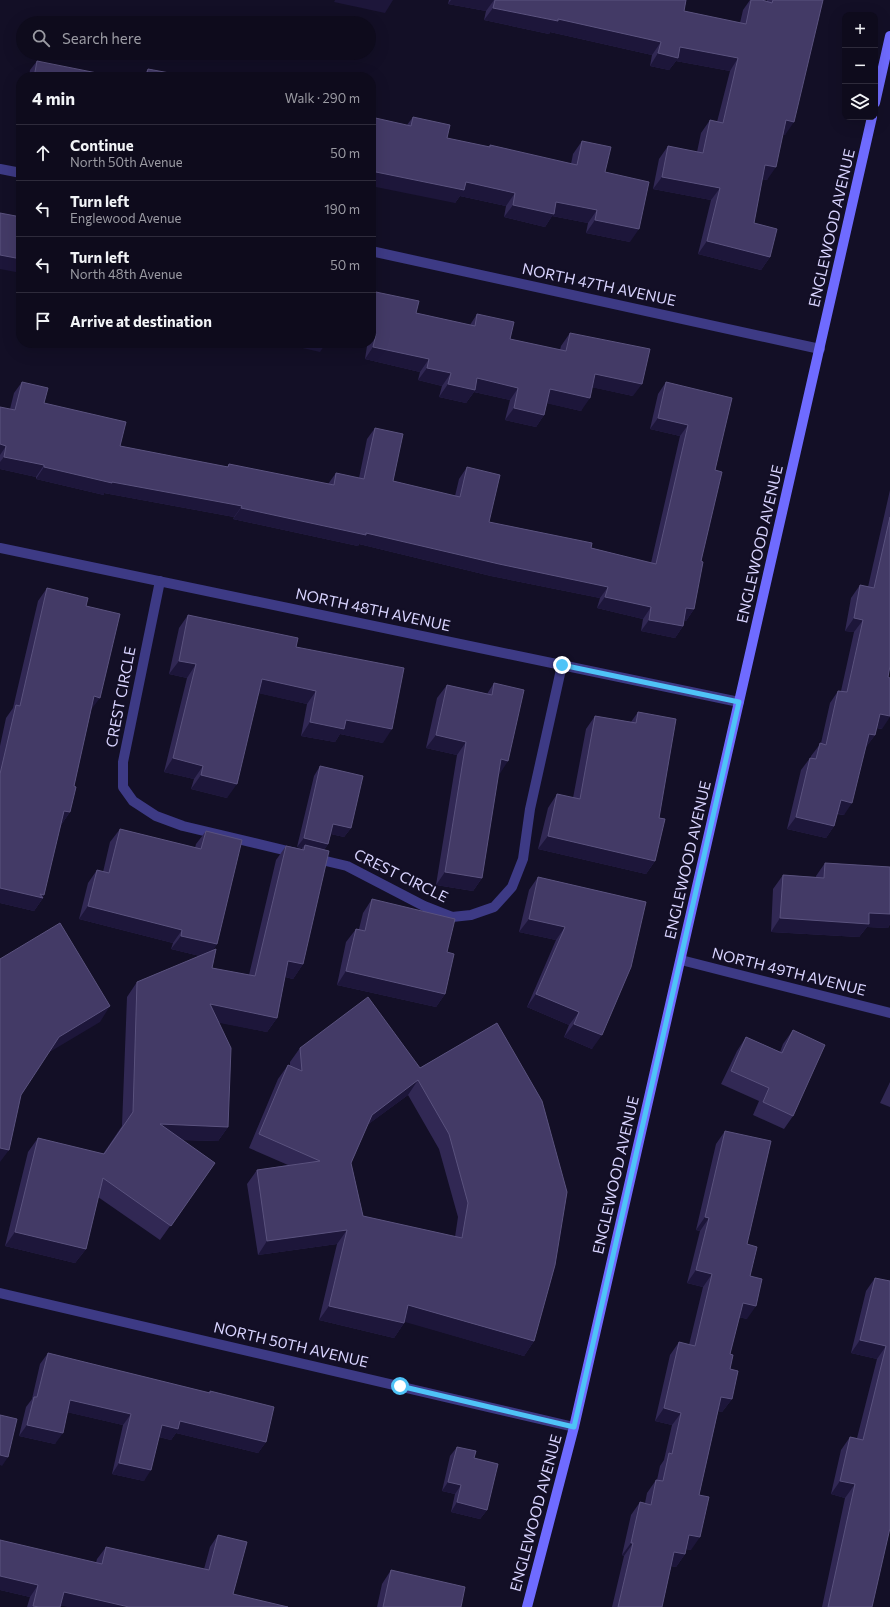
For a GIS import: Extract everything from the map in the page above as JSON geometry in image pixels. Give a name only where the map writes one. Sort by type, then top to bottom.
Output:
[{"type":"street","points":[[878,90],[890,36]]},
{"type":"street","name":"ENGLEWOOD AVENUE","points":[[527,1607],[574,1427],[871,120]]},
{"type":"street","points":[[0,169],[16,172]]},
{"type":"street","name":"NORTH 47TH AVENUE","points":[[376,251],[820,349]]},
{"type":"street","name":"NORTH 48TH AVENUE","points":[[0,548],[739,702]]},
{"type":"street","name":"CREST CIRCLE","points":[[160,581],[123,762],[123,788],[133,801],[156,816],[183,826],[347,866],[424,906],[452,917],[471,915],[494,907],[512,887],[523,859],[530,809],[562,665]]},
{"type":"street","name":"NORTH 49TH AVENUE","points":[[681,960],[890,1013]]},
{"type":"street","name":"NORTH 50TH AVENUE","points":[[0,1293],[574,1427]]},
{"type":"building","points":[[495,0],[686,0],[684,11],[746,24],[751,0],[762,0],[772,3],[773,0],[823,0],[794,122],[786,120],[776,167],[765,165],[754,223],[777,229],[770,257],[707,241],[720,188],[662,177],[668,146],[703,153],[710,120],[723,123],[738,58],[680,47],[678,58],[658,53],[661,42],[558,19],[558,21],[493,8]]},
{"type":"building","points":[[37,61],[92,72],[35,72]]},
{"type":"building","points":[[148,69],[164,72],[147,72]]},
{"type":"building","points":[[413,117],[450,125],[447,138],[490,147],[490,145],[577,165],[582,141],[611,147],[605,172],[649,182],[639,229],[595,220],[597,210],[556,202],[554,214],[513,205],[515,193],[466,182],[464,190],[376,172],[376,118],[411,126]]},
{"type":"building","points":[[0,213],[16,216],[16,258],[0,255]]},
{"type":"building","points":[[376,292],[419,301],[416,313],[475,326],[477,314],[514,322],[510,339],[566,351],[570,333],[650,349],[642,384],[595,374],[590,398],[550,389],[544,415],[514,408],[518,388],[477,378],[475,390],[448,384],[451,373],[427,368],[429,359],[376,348]]},
{"type":"building","points":[[22,382],[48,388],[44,403],[126,422],[120,446],[228,467],[229,464],[334,485],[336,473],[364,479],[375,428],[403,434],[393,481],[460,497],[467,467],[500,475],[489,522],[592,543],[591,548],[656,564],[688,425],[658,418],[666,382],[732,398],[715,470],[722,472],[701,561],[703,562],[694,609],[686,608],[683,626],[649,620],[651,607],[605,597],[608,587],[499,564],[366,533],[366,535],[241,508],[242,506],[112,483],[44,467],[44,465],[4,457],[6,446],[0,444],[0,407],[15,410]]},
{"type":"building","points":[[890,517],[890,666],[888,677],[890,678],[890,716],[880,714],[875,735],[869,734],[852,803],[841,800],[834,826],[796,817],[810,758],[816,759],[820,743],[826,745],[838,691],[847,692],[863,620],[854,618],[860,585],[874,588]]},
{"type":"building","points":[[47,588],[88,598],[86,606],[120,614],[100,698],[94,696],[74,786],[76,787],[70,812],[64,811],[44,895],[40,894],[43,898],[0,888],[0,774],[16,705],[20,706]]},
{"type":"building","points":[[188,615],[298,638],[296,647],[404,668],[392,729],[346,720],[344,729],[310,722],[316,691],[262,679],[237,784],[201,775],[203,766],[173,758],[196,664],[179,661]]},
{"type":"building","points":[[494,683],[524,690],[508,761],[501,759],[482,878],[445,872],[466,742],[436,735],[447,685],[492,695]]},
{"type":"building","points":[[638,712],[676,719],[659,818],[665,819],[655,861],[548,836],[557,794],[580,799],[595,716],[636,723]]},
{"type":"building","points":[[320,766],[363,776],[351,828],[333,824],[328,844],[304,838]]},
{"type":"building","points":[[120,829],[201,849],[206,831],[242,840],[217,944],[181,936],[182,930],[88,906],[97,870],[109,873]]},
{"type":"building","points":[[305,845],[329,851],[303,964],[288,961],[277,1018],[210,1004],[231,1048],[228,1127],[160,1124],[215,1163],[171,1226],[103,1178],[86,1249],[15,1232],[38,1138],[104,1154],[133,1112],[137,982],[216,949],[212,968],[255,976],[286,846],[304,850]]},
{"type":"building","points":[[825,863],[890,867],[890,914],[869,913],[869,924],[780,918],[783,875],[824,878]]},
{"type":"building","points":[[538,877],[646,902],[631,967],[602,1035],[574,1024],[579,1012],[536,994],[565,927],[529,919]]},
{"type":"building","points":[[372,899],[455,919],[447,952],[454,954],[445,994],[346,971],[356,929],[365,931]]},
{"type":"building","points":[[60,923],[110,1006],[59,1037],[21,1095],[9,1150],[0,1148],[0,959]]},
{"type":"building","points":[[368,997],[420,1068],[497,1023],[542,1101],[567,1192],[555,1265],[534,1341],[408,1305],[404,1323],[329,1306],[347,1230],[267,1241],[257,1170],[320,1161],[259,1134],[288,1065],[302,1071],[300,1048]],"holes":[[[418,1080],[449,1134],[468,1203],[462,1238],[363,1216],[351,1163],[372,1115]]]},
{"type":"building","points":[[793,1030],[825,1045],[793,1116],[763,1102],[769,1088],[731,1071],[746,1037],[782,1053]]},
{"type":"building","points":[[725,1131],[771,1141],[747,1244],[757,1247],[750,1276],[762,1279],[756,1306],[743,1303],[730,1354],[733,1355],[730,1369],[738,1371],[732,1399],[721,1397],[699,1495],[709,1497],[700,1537],[689,1535],[685,1554],[674,1552],[662,1607],[618,1607],[633,1543],[631,1543],[640,1502],[651,1505],[656,1480],[663,1481],[669,1453],[672,1454],[681,1413],[664,1408],[679,1342],[695,1346],[712,1274],[696,1270],[709,1218],[705,1217]]},
{"type":"building","points":[[875,1278],[890,1281],[890,1528],[872,1607],[828,1607],[855,1484],[840,1481],[850,1437],[863,1440],[886,1346],[860,1340]]},
{"type":"building","points":[[48,1353],[210,1393],[210,1391],[274,1407],[266,1442],[180,1421],[178,1429],[162,1425],[151,1470],[119,1463],[131,1414],[70,1400],[63,1433],[27,1425],[34,1397],[37,1397]]},
{"type":"building","points":[[0,1415],[17,1419],[8,1457],[0,1455]]},
{"type":"building","points":[[457,1447],[476,1451],[474,1458],[498,1464],[487,1510],[457,1502],[461,1485],[448,1482]]},
{"type":"building","points":[[218,1535],[247,1542],[233,1594],[288,1607],[129,1607],[64,1592],[60,1607],[39,1607],[33,1606],[38,1585],[0,1576],[0,1540],[102,1564],[106,1547],[209,1570]]},
{"type":"building","points":[[391,1570],[465,1587],[461,1607],[383,1607]]},
{"type":"route","points":[[400,1386],[574,1427],[739,702],[562,665]]}]
